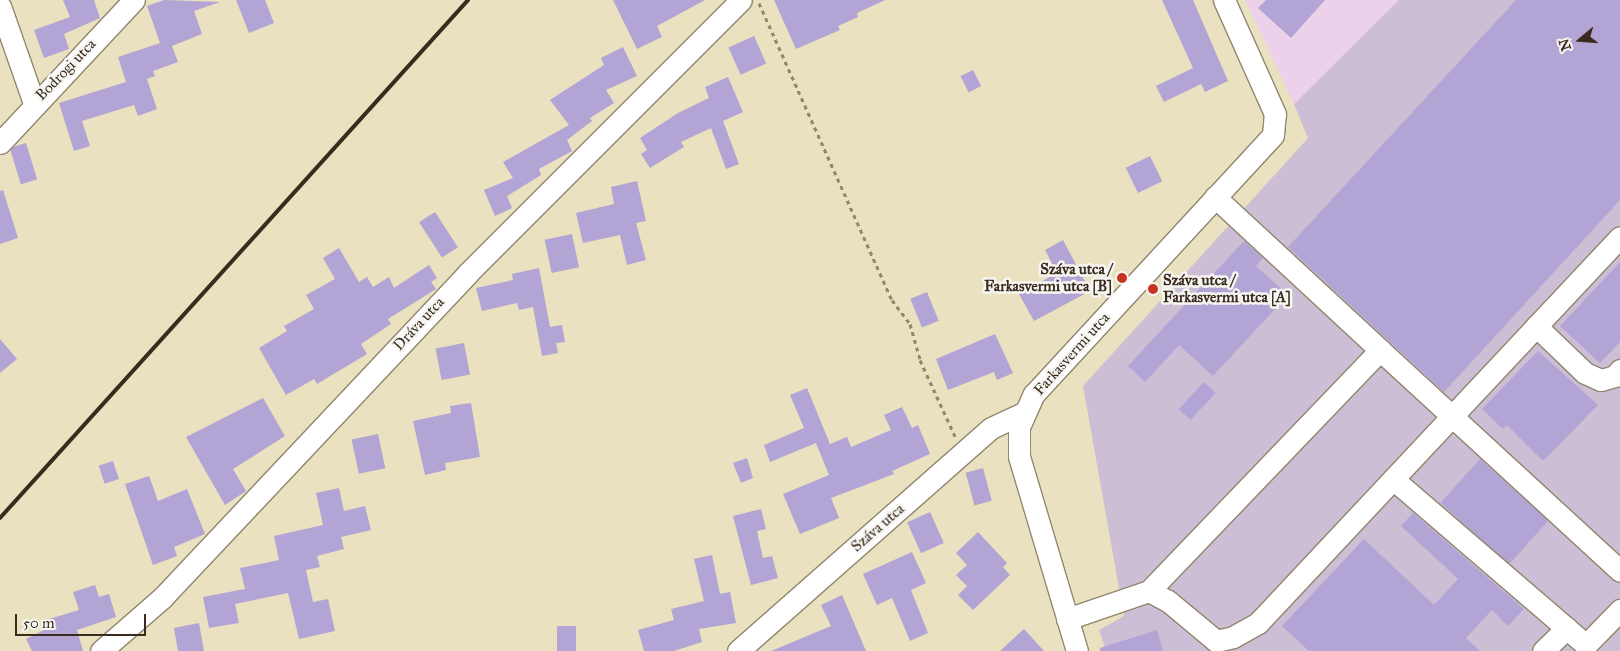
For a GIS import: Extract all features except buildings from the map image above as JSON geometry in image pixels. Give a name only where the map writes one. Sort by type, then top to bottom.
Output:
[{"type":"street","name":"Bodrogi utca","points":[[0,143],[34,103],[134,0]]},
{"type":"street","name":"Dráva utca","points":[[101,651],[162,598],[467,274],[741,0]]},
{"type":"street","name":"Farkasvermi utca","points":[[1077,651],[1019,456],[1017,438],[1024,413],[1034,394],[1269,140],[1276,121],[1224,0]]},
{"type":"street","points":[[0,6],[34,103]]},
{"type":"street","points":[[1215,197],[1620,571]]},
{"type":"street","points":[[1150,591],[1168,601],[1207,637],[1216,641],[1240,644],[1392,479],[1620,237]]},
{"type":"street","points":[[1536,326],[1585,373],[1601,380],[1614,376],[1620,370]]},
{"type":"street","points":[[1067,618],[1150,591],[1380,350]]},
{"type":"street","name":"Száva utca","points":[[738,651],[991,428],[1024,413]]},
{"type":"street","points":[[1392,479],[1586,645],[1620,610]]},
{"type":"street","points":[[1543,651],[1567,628]]},
{"type":"path","points":[[758,0],[892,300],[910,324],[920,360],[963,453]]},
{"type":"shaded area","points":[[1245,0],[1399,0],[1294,104]]},
{"type":"shaded area","points":[[1399,0],[1620,0],[1620,651],[1106,651],[1099,630],[1124,616],[1083,386],[1308,138],[1294,104]]},
{"type":"railway","points":[[0,518],[468,0]]},
{"type":"place","name":"Száva utca / Farkasvermi utca [B]","points":[[1122,278]]},
{"type":"place","name":"Száva utca / Farkasvermi utca [A]","points":[[1153,289]]}]
